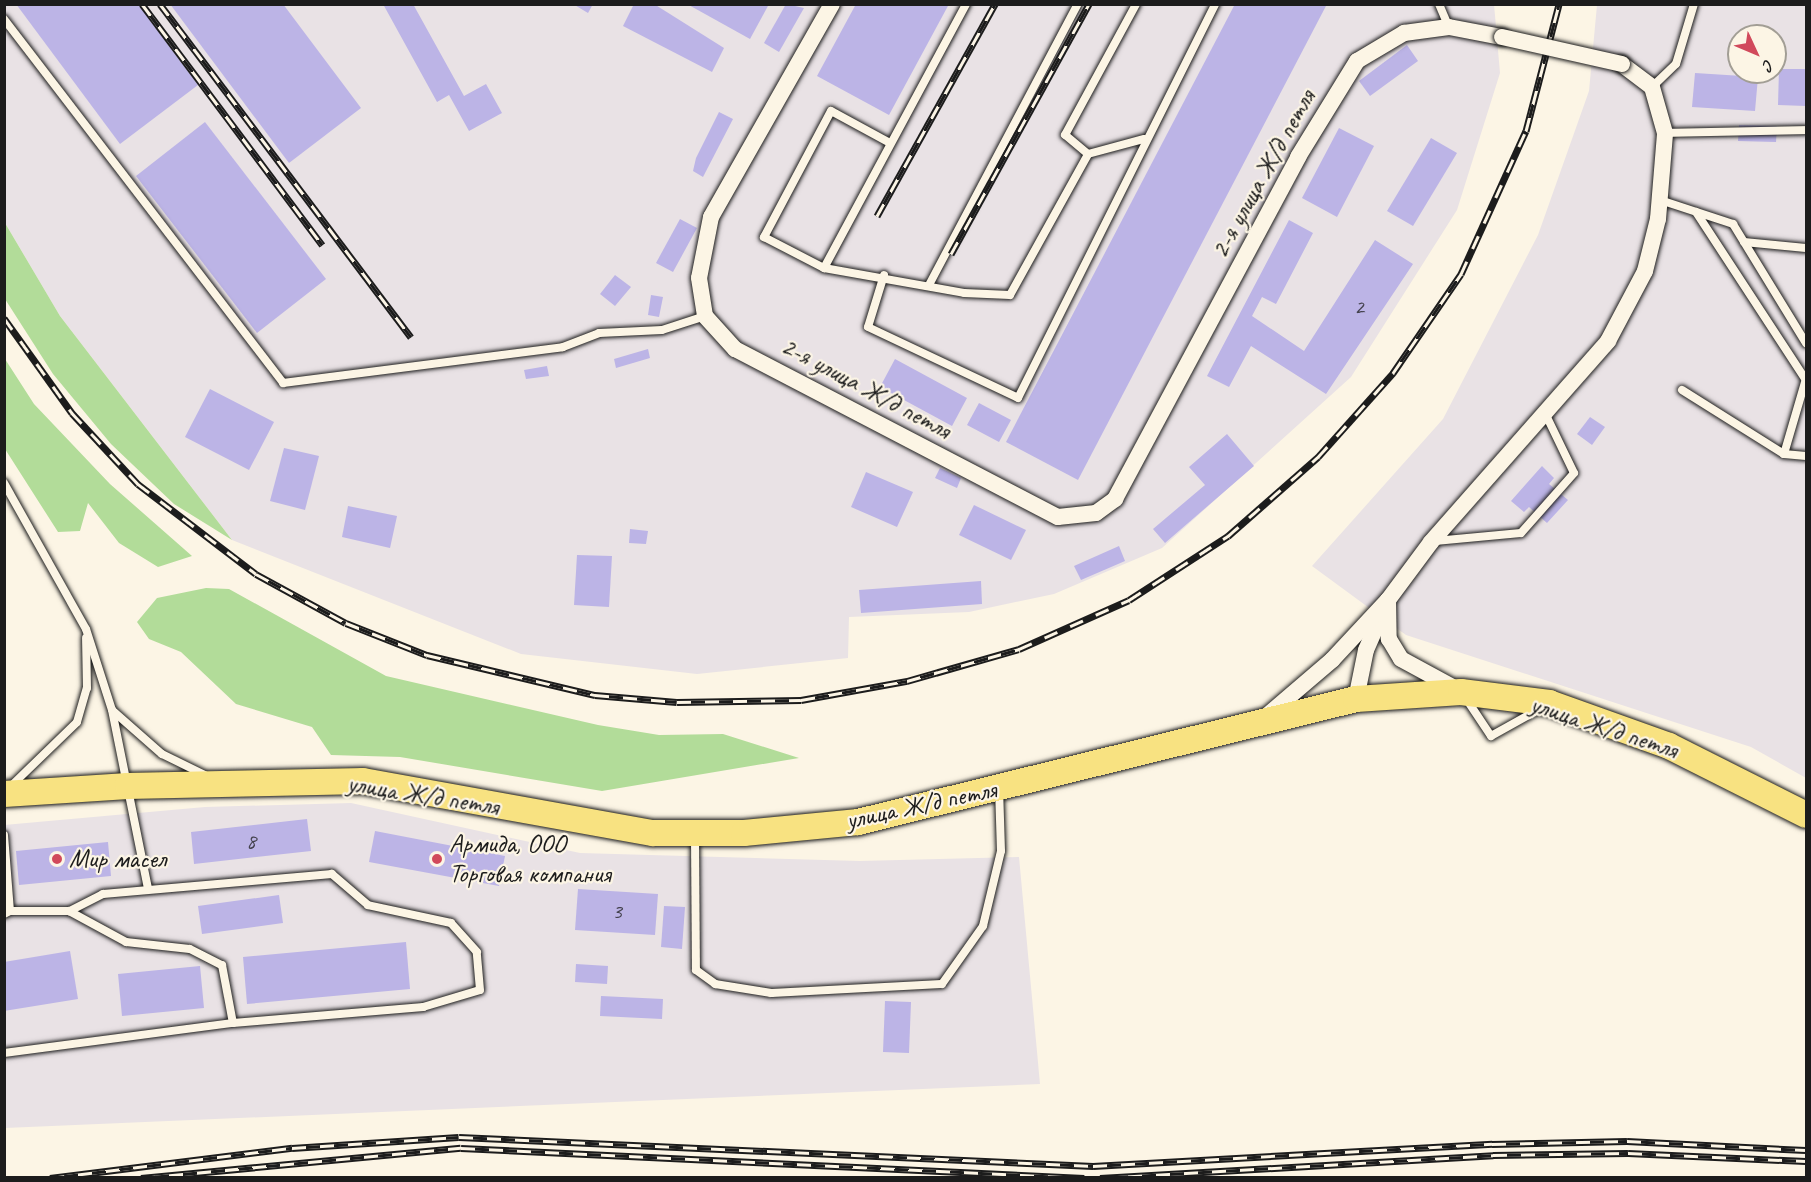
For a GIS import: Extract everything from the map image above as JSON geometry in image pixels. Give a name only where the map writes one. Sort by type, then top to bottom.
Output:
[{"type":"main road","name":"улица Ж/д петля","points":[[4,793],[129,786],[363,781],[557,818],[695,836],[858,822],[999,788],[1262,719],[1356,699],[1461,692],[1549,703],[1670,746],[1806,815]]},
{"type":"street","points":[[705,316],[699,278],[711,217],[832,4]]},
{"type":"street","name":"2-я улица Ж/д петля","points":[[705,316],[735,349],[1058,518],[1096,513],[1115,499],[1298,157],[1357,61],[1404,33],[1449,27],[1622,64],[1652,87]]},
{"type":"street","points":[[1262,719],[1332,660],[1388,600],[1431,542],[1546,415],[1619,321],[1645,271],[1660,200],[1665,133],[1652,87]]},
{"type":"street","points":[[1388,600],[1389,639],[1401,659],[1461,692]]},
{"type":"street","points":[[1356,699],[1366,650],[1388,600]]},
{"type":"lane","points":[[824,268],[966,4]]},
{"type":"lane","points":[[929,285],[1078,4]]},
{"type":"lane","points":[[1088,154],[1065,135],[1136,4]]},
{"type":"lane","points":[[884,275],[868,327],[1018,398],[1144,139],[1215,4]]},
{"type":"lane","points":[[1439,4],[1449,27]]},
{"type":"lane","points":[[1652,87],[1676,64],[1694,4]]},
{"type":"lane","points":[[4,19],[283,383],[563,347],[599,333],[662,330],[705,316]]},
{"type":"lane","points":[[890,143],[831,111],[764,237],[824,268],[884,275],[929,285],[1010,296],[1088,154],[1144,139]]},
{"type":"lane","points":[[1665,133],[1806,130]]},
{"type":"lane","points":[[1660,200],[1733,224],[1806,343]]},
{"type":"lane","points":[[1696,212],[1806,380],[1784,454]]},
{"type":"lane","points":[[1744,242],[1806,248]]},
{"type":"lane","points":[[1682,390],[1784,454],[1806,456]]},
{"type":"lane","points":[[1431,542],[1521,533],[1574,473],[1546,415]]},
{"type":"lane","points":[[4,483],[86,629],[112,710],[148,889]]},
{"type":"lane","points":[[4,793],[56,748],[77,722],[87,688],[86,629]]},
{"type":"lane","points":[[1461,692],[1491,736],[1549,703]]},
{"type":"lane","points":[[112,710],[162,754],[221,783]]},
{"type":"lane","points":[[695,836],[696,970],[715,984],[771,993],[942,984],[983,926],[1001,851],[999,788]]},
{"type":"lane","points":[[4,835],[7,913],[69,911],[103,894],[332,874],[368,905],[451,923],[477,952],[480,990],[423,1007],[233,1023],[4,1053]]},
{"type":"lane","points":[[69,911],[126,942],[190,949],[222,966],[233,1023]]},
{"type":"shaded area","points":[[1494,4],[1500,73],[1457,210],[1351,377],[1162,548],[1054,594],[969,612],[849,617],[848,658],[697,674],[521,654],[232,540],[60,316],[5,223],[4,5]]},
{"type":"shaded area","points":[[1597,5],[1806,5],[1806,778],[1751,747],[1406,635],[1312,566],[1443,419],[1538,235],[1589,91]]},
{"type":"shaded area","points":[[351,803],[580,853],[860,861],[1019,857],[1040,1084],[5,1128],[4,825],[205,807]]},
{"type":"green space","points":[[5,223],[60,316],[232,540],[174,504],[111,444],[53,374],[5,299]]},
{"type":"green space","points":[[5,359],[34,404],[110,484],[192,556],[158,567],[119,543],[88,503],[80,531],[58,532],[5,449]]},
{"type":"green space","points":[[206,588],[229,589],[386,676],[598,725],[659,735],[723,734],[799,758],[602,791],[400,757],[331,755],[312,727],[236,704],[181,652],[149,639],[137,622],[157,598]]},
{"type":"building","points":[[16,4],[138,4],[198,85],[120,144]]},
{"type":"building","points":[[170,4],[283,4],[361,108],[289,163]]},
{"type":"building","points":[[383,4],[413,4],[464,96],[486,84],[502,113],[469,131],[449,95],[437,102]]},
{"type":"building","points":[[573,4],[593,4],[588,13]]},
{"type":"building","points":[[634,4],[654,4],[724,48],[712,72],[623,26]]},
{"type":"building","points":[[687,4],[769,4],[750,39]]},
{"type":"building","points":[[786,4],[804,8],[779,52],[764,43]]},
{"type":"building","points":[[856,4],[949,4],[889,115],[817,76]]},
{"type":"building","points":[[1235,4],[1327,4],[1078,480],[1006,442]]},
{"type":"building","points":[[1407,45],[1418,61],[1370,96],[1359,81]]},
{"type":"building","points":[[1787,69],[1806,69],[1806,106],[1778,105],[1779,84],[1787,84]]},
{"type":"building","points":[[1695,73],[1727,75],[1727,84],[1757,84],[1755,111],[1692,107]]},
{"type":"building","points":[[719,112],[733,119],[703,177],[693,171],[696,158]]},
{"type":"building","points":[[205,122],[326,279],[257,333],[136,176]]},
{"type":"building","points":[[1739,125],[1777,126],[1776,142],[1738,141]]},
{"type":"building","points":[[1339,128],[1374,146],[1337,217],[1302,198]]},
{"type":"building","points":[[1431,138],[1457,153],[1413,226],[1387,211]]},
{"type":"building","points":[[680,219],[697,228],[673,272],[656,263]]},
{"type":"building","points":[[1289,220],[1313,233],[1276,304],[1262,297],[1252,316],[1304,351],[1375,240],[1413,264],[1326,394],[1251,346],[1229,387],[1207,376]]},
{"type":"building","points":[[615,275],[631,287],[615,306],[600,294]]},
{"type":"building","points":[[651,295],[663,297],[659,317],[648,315]]},
{"type":"building","points":[[648,349],[650,358],[616,368],[614,359]]},
{"type":"building","points":[[895,359],[967,398],[952,426],[880,387]]},
{"type":"building","points":[[547,366],[549,376],[526,379],[524,370]]},
{"type":"building","points":[[210,389],[274,422],[249,470],[185,437]]},
{"type":"building","points":[[979,403],[1011,420],[999,442],[967,425]]},
{"type":"building","points":[[1590,417],[1605,427],[1592,445],[1577,434]]},
{"type":"building","points":[[1227,434],[1254,466],[1165,543],[1153,529],[1205,485],[1189,467]]},
{"type":"building","points":[[284,448],[319,456],[305,510],[270,501]]},
{"type":"building","points":[[1542,466],[1554,478],[1549,484],[1568,500],[1547,523],[1529,507],[1524,512],[1511,501]]},
{"type":"building","points":[[940,468],[961,478],[957,488],[935,478]]},
{"type":"building","points":[[866,472],[913,492],[897,527],[851,507]]},
{"type":"building","points":[[974,505],[1026,530],[1011,560],[959,535]]},
{"type":"building","points":[[348,506],[397,516],[390,548],[342,537]]},
{"type":"building","points":[[630,529],[648,531],[646,544],[629,543]]},
{"type":"building","points":[[1119,546],[1125,561],[1081,580],[1074,566]]},
{"type":"building","points":[[577,555],[612,556],[609,607],[574,605]]},
{"type":"building","points":[[981,581],[982,604],[861,613],[859,590]]},
{"type":"building","points":[[307,819],[311,851],[194,864],[191,832]]},
{"type":"building","name":"Армида, ООО Торговая компания","points":[[375,831],[505,856],[499,886],[369,862]]},
{"type":"building","points":[[108,842],[111,876],[19,885],[16,851]]},
{"type":"building","points":[[578,889],[658,894],[655,935],[575,930]]},
{"type":"building","points":[[279,895],[283,923],[202,934],[198,906]]},
{"type":"building","points":[[664,906],[685,907],[682,949],[661,947]]},
{"type":"building","points":[[406,942],[410,989],[247,1004],[243,957]]},
{"type":"building","points":[[70,951],[78,999],[4,1011],[4,962]]},
{"type":"building","points":[[576,964],[608,966],[607,984],[575,982]]},
{"type":"building","points":[[200,966],[204,1008],[122,1016],[118,974]]},
{"type":"building","points":[[601,996],[663,999],[662,1019],[600,1016]]},
{"type":"building","points":[[885,1001],[911,1002],[909,1053],[883,1052]]},
{"type":"railway","points":[[142,4],[322,245]]},
{"type":"railway","points":[[160,4],[411,337]]},
{"type":"railway","points":[[877,216],[995,4]]},
{"type":"railway","points":[[951,254],[1089,4]]},
{"type":"railway","points":[[4,318],[72,413],[138,484],[256,574],[346,623],[427,655],[595,695],[677,702],[801,700],[907,681],[1019,649],[1129,600],[1228,536],[1318,457],[1393,373],[1461,274],[1526,131],[1559,4]]},
{"type":"railway","points":[[50,1178],[292,1148],[459,1137],[1093,1166],[1492,1144],[1627,1141],[1806,1150]]},
{"type":"railway","points":[[141,1178],[461,1148],[1084,1178]]},
{"type":"railway","points":[[1100,1178],[1493,1155],[1628,1153],[1806,1161]]},
{"type":"place","name":"Мир масел","points":[[57,859]]},
{"type":"place","name":"Армида, ООО Торговая компания","points":[[437,859]]}]
